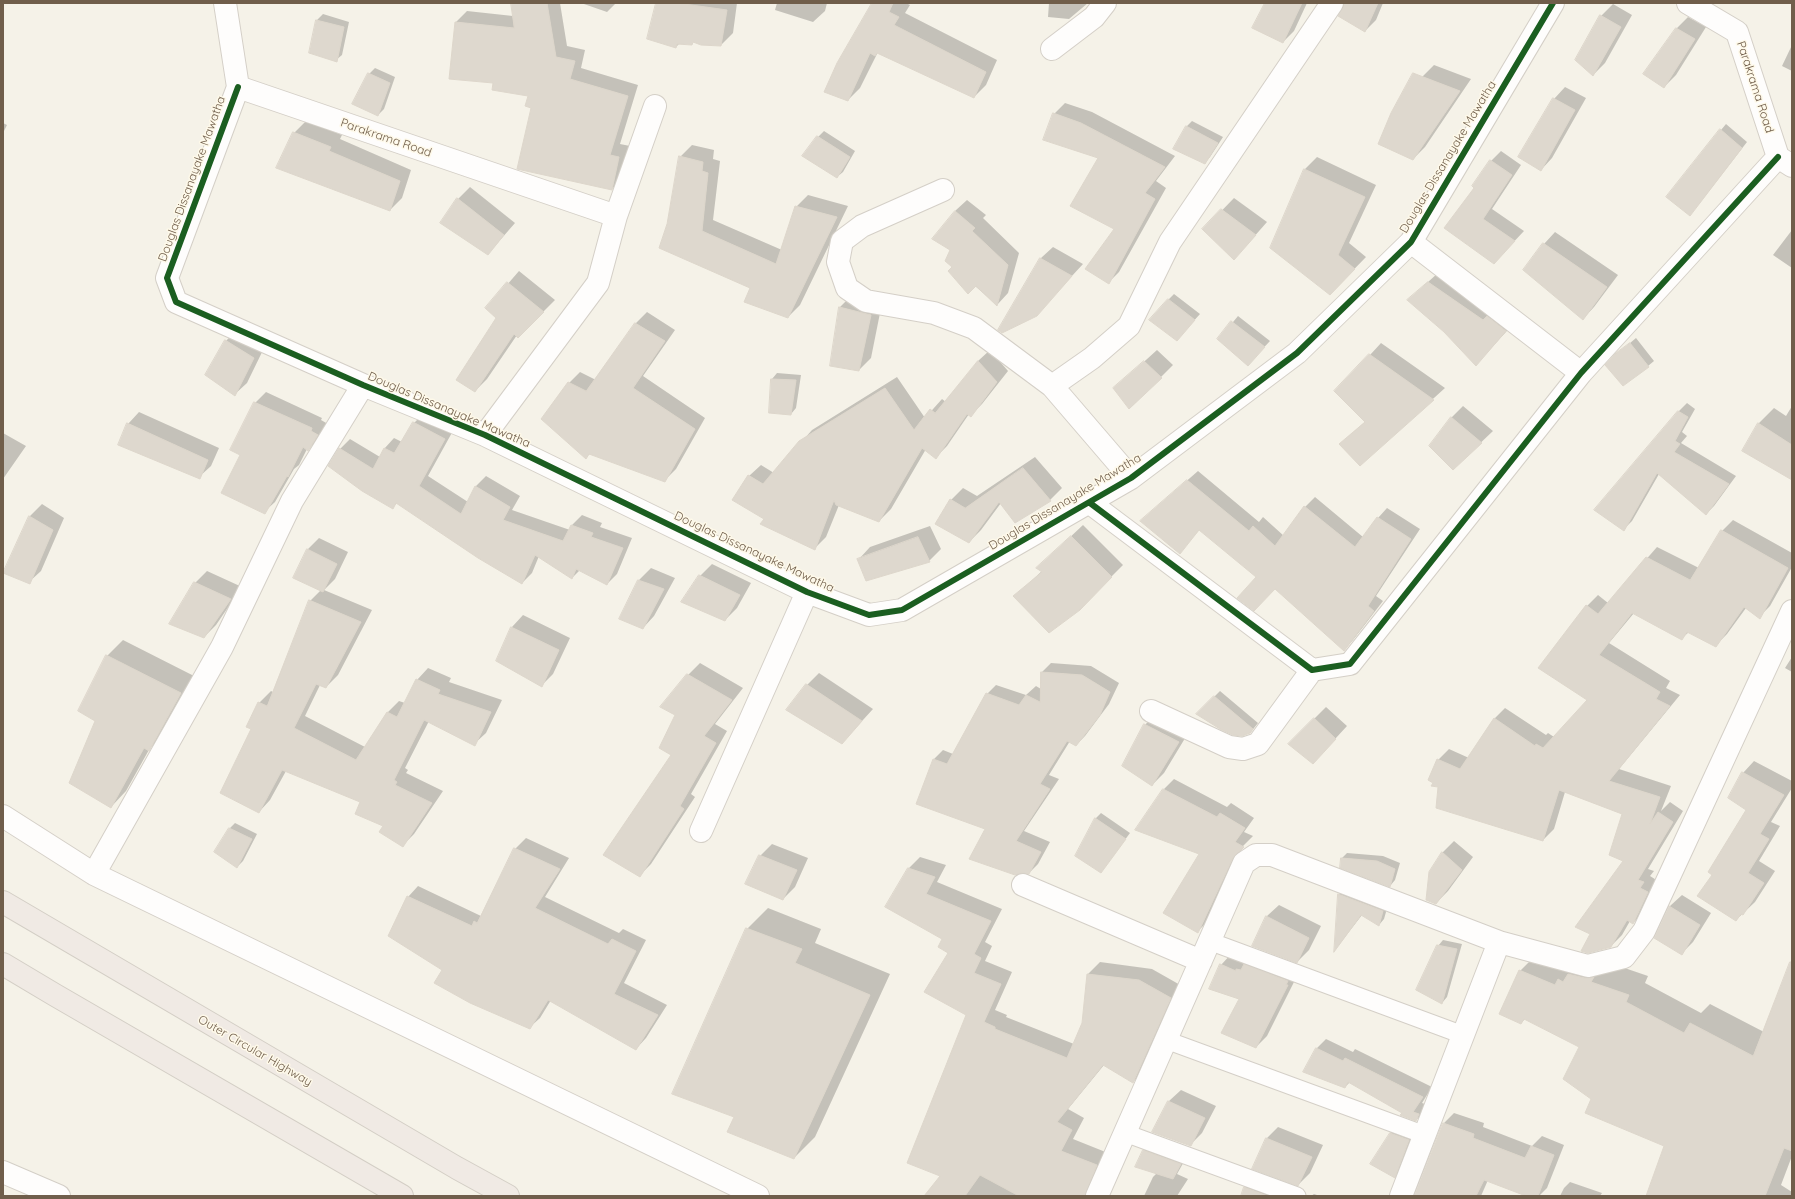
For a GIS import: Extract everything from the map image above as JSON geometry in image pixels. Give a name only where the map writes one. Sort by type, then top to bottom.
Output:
[{"type":"highway","name":"Outer Circular Highway","points":[[3,902],[457,1168],[508,1196]]},
{"type":"highway","points":[[3,964],[402,1196]]},
{"type":"street","points":[[225,3],[238,87]]},
{"type":"street","points":[[1052,49],[1094,17],[1105,3]]},
{"type":"street","points":[[1052,386],[1092,358],[1129,326],[1170,242],[1332,3]]},
{"type":"street","name":"Douglas Dissanayake Mawatha","points":[[238,87],[167,278],[176,302],[363,385],[485,435],[807,592],[869,615],[902,610],[1131,478],[1297,354],[1411,242],[1553,3]]},
{"type":"street","name":"Parakrama Road","points":[[1688,3],[1737,32],[1785,161]]},
{"type":"street","name":"Parakrama Road","points":[[238,87],[616,216]]},
{"type":"street","points":[[485,435],[598,283],[616,216],[655,106]]},
{"type":"street","points":[[1151,711],[1229,747],[1243,749],[1258,744],[1312,670],[1350,664],[1581,373],[1785,161]]},
{"type":"street","points":[[943,190],[862,226],[842,241],[838,262],[847,288],[866,301],[934,313],[974,328],[1052,386],[1131,478]]},
{"type":"street","points":[[1411,242],[1581,373]]},
{"type":"street","points":[[94,874],[222,647],[292,500],[363,385]]},
{"type":"street","points":[[1090,503],[1312,670]]},
{"type":"street","points":[[701,831],[807,592]]},
{"type":"street","points":[[1097,1196],[1244,863],[1256,855],[1272,855],[1499,942],[1588,966],[1624,957],[1644,931],[1792,611]]},
{"type":"street","points":[[3,816],[94,874],[758,1196]]},
{"type":"street","points":[[1023,885],[1201,961]]},
{"type":"street","points":[[1401,1196],[1499,942]]},
{"type":"street","points":[[3,1172],[59,1196]]},
{"type":"lane","points":[[1210,941],[1463,1036]]},
{"type":"lane","points":[[1166,1040],[1424,1135]]},
{"type":"lane","points":[[1125,1133],[1297,1196]]},
{"type":"building","points":[[511,3],[547,3],[556,57],[575,61],[570,79],[628,96],[610,155],[619,157],[612,190],[517,169],[531,108],[525,106],[528,96],[492,90],[493,83],[449,79],[455,22],[514,28]]},
{"type":"building","points":[[656,3],[677,3],[727,10],[721,46],[701,45],[693,42],[692,45],[677,44],[676,48],[647,39]]},
{"type":"building","points":[[872,3],[893,3],[889,12],[899,17],[894,25],[986,72],[974,98],[877,53],[875,56],[870,53],[848,101],[824,92],[837,63]]},
{"type":"building","points":[[1265,3],[1302,3],[1283,43],[1252,28]]},
{"type":"building","points":[[1344,3],[1378,3],[1365,32],[1338,16]]},
{"type":"building","points":[[1600,15],[1621,27],[1593,76],[1575,60]]},
{"type":"building","points":[[316,20],[344,27],[337,62],[309,53]]},
{"type":"building","points":[[1676,28],[1695,39],[1664,88],[1643,74]]},
{"type":"building","points":[[368,73],[390,83],[378,116],[352,104]]},
{"type":"building","points":[[1413,73],[1460,91],[1413,160],[1378,144],[1391,113]]},
{"type":"building","points":[[1553,98],[1575,110],[1541,171],[1518,157]]},
{"type":"building","points":[[1053,113],[1081,123],[1165,167],[1145,193],[1155,199],[1109,284],[1085,269],[1114,229],[1070,206],[1098,158],[1043,140]]},
{"type":"building","points":[[1186,126],[1218,143],[1205,164],[1173,149]]},
{"type":"building","points":[[1720,129],[1742,148],[1690,216],[1666,197]]},
{"type":"building","points":[[293,132],[331,147],[329,151],[400,181],[390,211],[276,168]]},
{"type":"building","points":[[817,136],[850,157],[837,178],[802,156]]},
{"type":"building","points":[[679,156],[703,162],[702,171],[708,173],[702,231],[776,264],[795,206],[837,217],[788,318],[744,302],[750,288],[659,248],[667,224]]},
{"type":"building","points":[[1490,160],[1512,175],[1483,219],[1515,241],[1494,264],[1444,228],[1474,188],[1472,186]]},
{"type":"building","points":[[1304,169],[1365,197],[1338,255],[1355,269],[1330,295],[1270,248]]},
{"type":"building","points":[[457,198],[504,235],[488,255],[440,223]]},
{"type":"building","points":[[1221,209],[1256,235],[1234,260],[1202,229]]},
{"type":"building","points":[[955,211],[975,228],[972,231],[1008,265],[997,306],[976,286],[968,294],[948,271],[952,267],[945,261],[950,250],[932,239]]},
{"type":"building","points":[[1543,243],[1607,287],[1583,320],[1523,270]]},
{"type":"building","points":[[1040,258],[1072,276],[1037,316],[1002,333],[998,330]]},
{"type":"building","points":[[507,282],[544,312],[518,338],[514,334],[475,392],[456,380],[496,318],[485,308]]},
{"type":"building","points":[[1428,282],[1483,320],[1487,316],[1506,331],[1476,366],[1444,332],[1407,300]]},
{"type":"building","points":[[1168,299],[1195,320],[1177,341],[1149,320]]},
{"type":"building","points":[[839,307],[871,315],[859,371],[830,366]]},
{"type":"building","points":[[1231,321],[1265,347],[1248,366],[1217,339]]},
{"type":"building","points":[[635,323],[665,341],[633,388],[695,429],[665,482],[589,454],[586,459],[541,419],[568,382],[586,391]]},
{"type":"building","points":[[225,340],[254,358],[235,396],[205,375]]},
{"type":"building","points":[[1630,343],[1649,367],[1623,386],[1605,365],[1616,353]]},
{"type":"building","points":[[1369,354],[1434,400],[1360,466],[1339,444],[1365,422],[1334,391]]},
{"type":"building","points":[[978,361],[997,382],[971,417],[967,414],[936,459],[922,448],[879,522],[836,505],[834,500],[815,550],[760,524],[764,519],[732,500],[748,475],[763,484],[799,441],[885,388],[914,430],[930,409],[935,413]]},
{"type":"building","points":[[1144,361],[1162,378],[1129,409],[1113,388]]},
{"type":"building","points":[[771,379],[796,380],[791,415],[769,413]]},
{"type":"building","points":[[254,402],[312,428],[311,431],[318,435],[308,451],[303,447],[288,477],[287,476],[265,514],[221,493],[240,455],[230,450]]},
{"type":"building","points":[[1678,411],[1688,417],[1675,441],[1680,444],[1674,452],[1729,484],[1706,515],[1657,473],[1624,531],[1594,510]]},
{"type":"building","points":[[1451,417],[1482,443],[1453,470],[1429,446]]},
{"type":"building","points":[[413,422],[445,439],[419,486],[461,514],[475,486],[510,507],[503,520],[563,541],[571,525],[593,533],[591,537],[623,548],[607,585],[576,569],[572,579],[535,555],[522,584],[478,558],[396,503],[393,509],[362,491],[328,466],[339,448],[373,469],[384,448],[394,453]]},
{"type":"building","points":[[127,423],[208,460],[200,479],[118,445]]},
{"type":"building","points":[[1758,423],[1792,445],[1792,480],[1742,451]]},
{"type":"building","points":[[1023,468],[1051,501],[1015,523],[999,502],[969,543],[935,524],[950,499],[965,508]]},
{"type":"building","points":[[1187,480],[1249,531],[1253,526],[1275,546],[1304,506],[1355,547],[1377,517],[1411,539],[1368,606],[1374,611],[1344,651],[1275,589],[1254,611],[1237,598],[1256,577],[1199,530],[1180,554],[1140,521]]},
{"type":"building","points":[[29,516],[53,530],[30,584],[3,573]]},
{"type":"building","points":[[1721,530],[1788,568],[1760,619],[1744,607],[1716,647],[1687,632],[1682,640],[1632,613],[1599,655],[1660,692],[1656,699],[1670,706],[1609,781],[1660,797],[1650,824],[1658,812],[1673,822],[1638,880],[1644,882],[1640,888],[1648,892],[1633,924],[1627,920],[1611,947],[1588,953],[1581,951],[1590,934],[1575,927],[1623,861],[1609,855],[1622,814],[1559,790],[1543,841],[1436,808],[1438,787],[1431,786],[1433,783],[1428,780],[1437,759],[1460,769],[1494,718],[1535,746],[1536,744],[1543,748],[1587,700],[1538,668],[1586,605],[1598,614],[1646,557],[1690,580]]},
{"type":"building","points":[[1071,536],[1112,577],[1080,610],[1049,633],[1013,596],[1042,572],[1036,568]]},
{"type":"building","points":[[918,537],[930,562],[866,581],[857,559]]},
{"type":"building","points":[[307,549],[337,564],[323,592],[293,578]]},
{"type":"building","points":[[699,575],[740,595],[725,621],[681,602]]},
{"type":"building","points":[[638,580],[664,589],[643,629],[619,619]]},
{"type":"building","points":[[194,582],[231,599],[204,638],[169,624]]},
{"type":"building","points":[[309,600],[361,622],[326,688],[316,684],[294,728],[356,760],[387,712],[397,717],[416,679],[440,690],[438,694],[491,712],[475,746],[424,720],[394,780],[397,782],[395,785],[432,803],[403,847],[379,832],[383,826],[355,814],[360,802],[282,770],[259,813],[220,793],[251,729],[246,727],[258,702],[267,706]]},
{"type":"building","points":[[511,627],[559,650],[542,687],[496,661]]},
{"type":"building","points":[[106,655],[181,693],[149,751],[144,748],[111,808],[69,783],[95,721],[78,711]]},
{"type":"building","points":[[1041,672],[1082,675],[1110,692],[1100,715],[1076,746],[1067,741],[1040,784],[1050,789],[1016,841],[1041,852],[1029,874],[1022,873],[1015,875],[969,859],[985,829],[916,804],[933,759],[947,764],[986,693],[1019,705],[1026,695],[1040,702]]},
{"type":"building","points":[[687,674],[732,700],[704,736],[716,743],[680,806],[684,809],[640,877],[603,855],[671,755],[659,748],[675,715],[660,707]]},
{"type":"building","points":[[806,684],[862,721],[842,744],[786,710]]},
{"type":"building","points":[[1214,696],[1253,729],[1250,733],[1242,736],[1233,735],[1196,714]]},
{"type":"building","points":[[1314,718],[1336,739],[1313,764],[1288,744]]},
{"type":"building","points":[[1144,724],[1179,742],[1152,786],[1122,766]]},
{"type":"building","points":[[1742,772],[1784,795],[1760,834],[1769,839],[1748,873],[1764,883],[1743,915],[1741,914],[1736,921],[1697,896],[1712,875],[1708,872],[1746,810],[1728,798]]},
{"type":"building","points":[[1163,789],[1217,817],[1220,813],[1245,828],[1235,842],[1244,847],[1233,858],[1198,933],[1163,913],[1199,854],[1135,830]]},
{"type":"building","points":[[1095,818],[1126,839],[1101,873],[1075,856]]},
{"type":"building","points":[[229,828],[252,839],[237,868],[214,852]]},
{"type":"building","points":[[514,848],[560,869],[535,908],[608,944],[612,939],[636,951],[614,994],[658,1015],[636,1050],[548,1000],[530,1029],[470,1003],[434,983],[442,970],[388,936],[407,896],[472,926],[474,921],[477,923]]},
{"type":"building","points":[[1442,852],[1462,870],[1436,904],[1426,900],[1429,872]]},
{"type":"building","points":[[759,855],[797,870],[783,900],[745,884]]},
{"type":"building","points":[[1341,858],[1377,861],[1395,869],[1390,887],[1340,868]]},
{"type":"building","points":[[908,868],[935,877],[926,894],[991,921],[974,954],[981,958],[974,973],[1001,984],[984,1022],[995,1027],[995,1029],[1067,1058],[1082,1023],[1087,974],[1139,980],[1171,998],[1133,1083],[1103,1065],[1057,1122],[1072,1130],[1061,1151],[1097,1165],[1085,1196],[1019,1196],[980,1175],[965,1196],[924,1196],[940,1176],[907,1163],[966,1015],[924,992],[948,953],[938,947],[942,939],[885,907]]},
{"type":"building","points":[[1338,894],[1383,911],[1379,926],[1361,915],[1334,952]]},
{"type":"building","points":[[1669,906],[1700,925],[1682,955],[1654,938]]},
{"type":"building","points":[[1266,916],[1309,938],[1297,963],[1252,946]]},
{"type":"building","points":[[746,928],[802,949],[795,963],[870,995],[794,1159],[727,1132],[734,1117],[672,1094]]},
{"type":"building","points":[[1437,945],[1457,949],[1442,1004],[1416,990]]},
{"type":"building","points":[[1790,962],[1792,962],[1792,1151],[1784,1148],[1765,1196],[1646,1196],[1664,1146],[1585,1113],[1591,1099],[1563,1079],[1579,1047],[1524,1019],[1521,1024],[1499,1014],[1519,970],[1555,985],[1558,979],[1563,982],[1568,974],[1585,978],[1594,977],[1591,982],[1629,995],[1626,1002],[1684,1033],[1690,1023],[1753,1056]]},
{"type":"building","points":[[1220,964],[1236,971],[1236,969],[1241,970],[1244,964],[1288,981],[1286,985],[1288,985],[1256,1048],[1221,1033],[1239,999],[1209,989]]},
{"type":"building","points":[[1316,1048],[1343,1061],[1345,1058],[1423,1097],[1413,1112],[1419,1114],[1416,1121],[1400,1115],[1402,1113],[1348,1082],[1345,1088],[1303,1072]]},
{"type":"building","points":[[1168,1101],[1205,1118],[1191,1146],[1152,1132]]},
{"type":"building","points":[[1443,1123],[1474,1134],[1473,1138],[1525,1158],[1531,1146],[1554,1155],[1538,1196],[1526,1196],[1484,1180],[1476,1196],[1414,1196]]},
{"type":"building","points":[[1390,1133],[1409,1140],[1395,1178],[1370,1164]]},
{"type":"building","points":[[1266,1138],[1312,1157],[1298,1186],[1252,1169]]},
{"type":"building","points":[[1143,1150],[1181,1164],[1173,1179],[1135,1167]]},
{"type":"building","points":[[1244,1187],[1268,1196],[1241,1196]]},
{"type":"cycle path","points":[[238,87],[167,278],[176,302],[363,385],[485,435],[807,592],[869,615],[902,610],[1131,478],[1297,353],[1411,242],[1553,3]]},
{"type":"cycle path","points":[[1090,503],[1312,670],[1350,664],[1581,373],[1778,157]]}]
